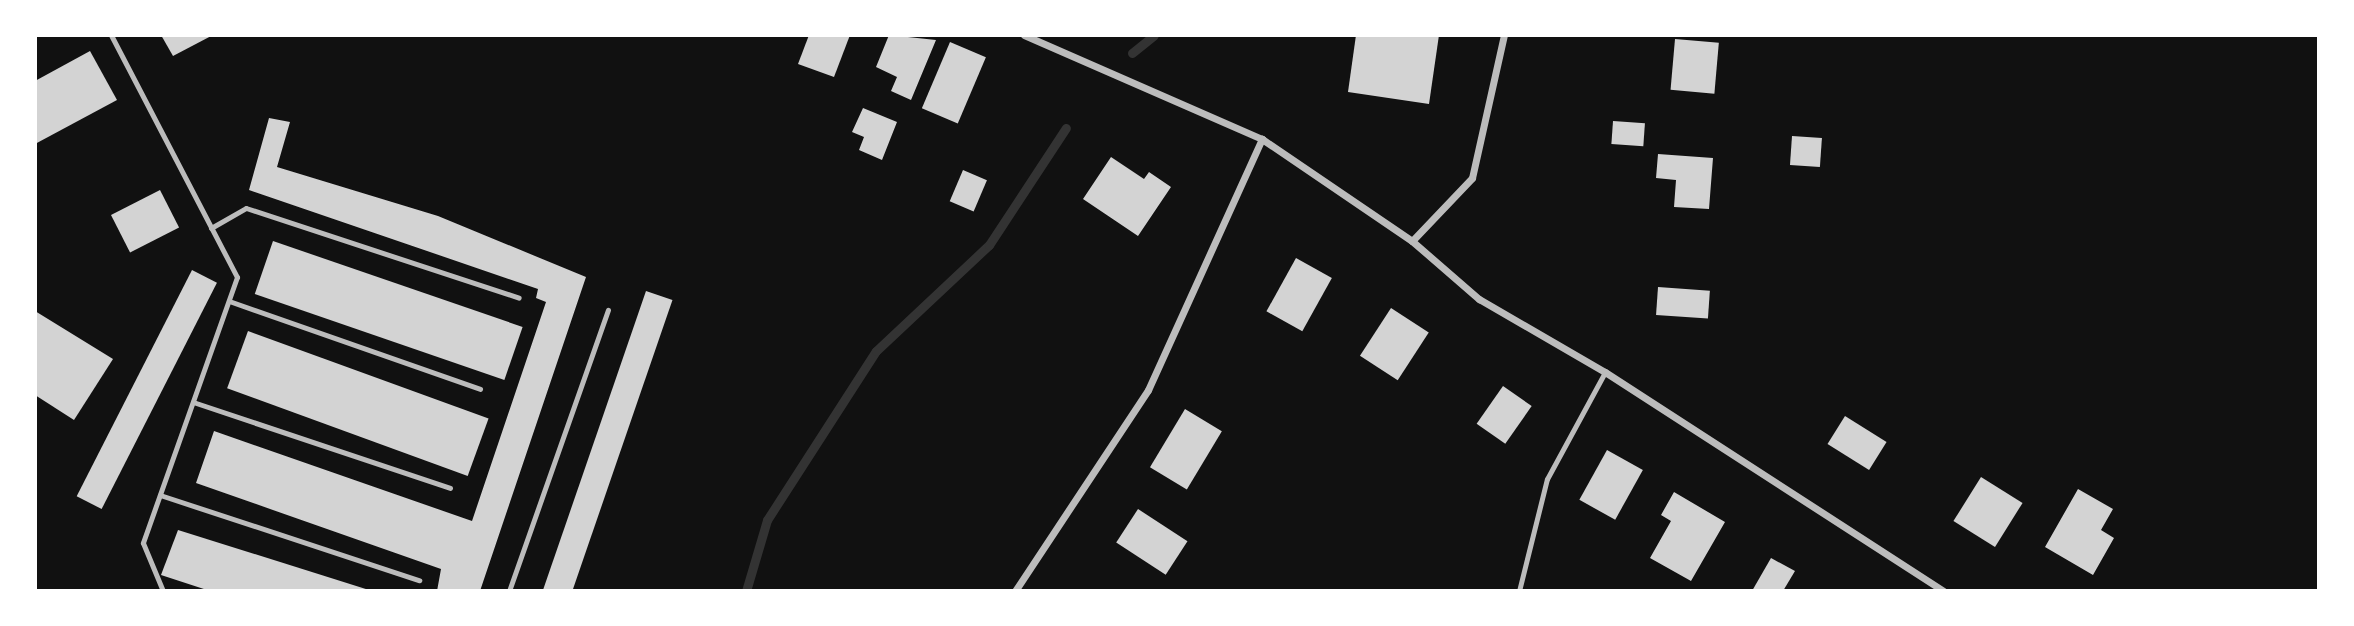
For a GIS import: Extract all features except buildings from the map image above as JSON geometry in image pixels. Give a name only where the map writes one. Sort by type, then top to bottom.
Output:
[{"type":"street","points":[[1024,35],[1262,139],[1412,241],[1479,299],[1605,372],[1943,591]]},
{"type":"street","points":[[1412,241],[1472,178],[1504,35]]},
{"type":"street","points":[[1014,591],[1148,390],[1262,139]]},
{"type":"lane","points":[[111,35],[237,277],[142,543],[163,591]]},
{"type":"lane","points":[[211,228],[246,208],[519,299]]},
{"type":"lane","points":[[229,301],[481,389]]},
{"type":"lane","points":[[509,591],[608,310]]},
{"type":"lane","points":[[1519,591],[1547,479],[1605,372]]},
{"type":"lane","points":[[193,402],[450,488]]},
{"type":"lane","points":[[160,495],[419,580]]},
{"type":"waterway","points":[[1132,53],[1154,35]]},
{"type":"waterway","points":[[746,591],[767,520],[876,351],[989,245],[1066,128]]}]
